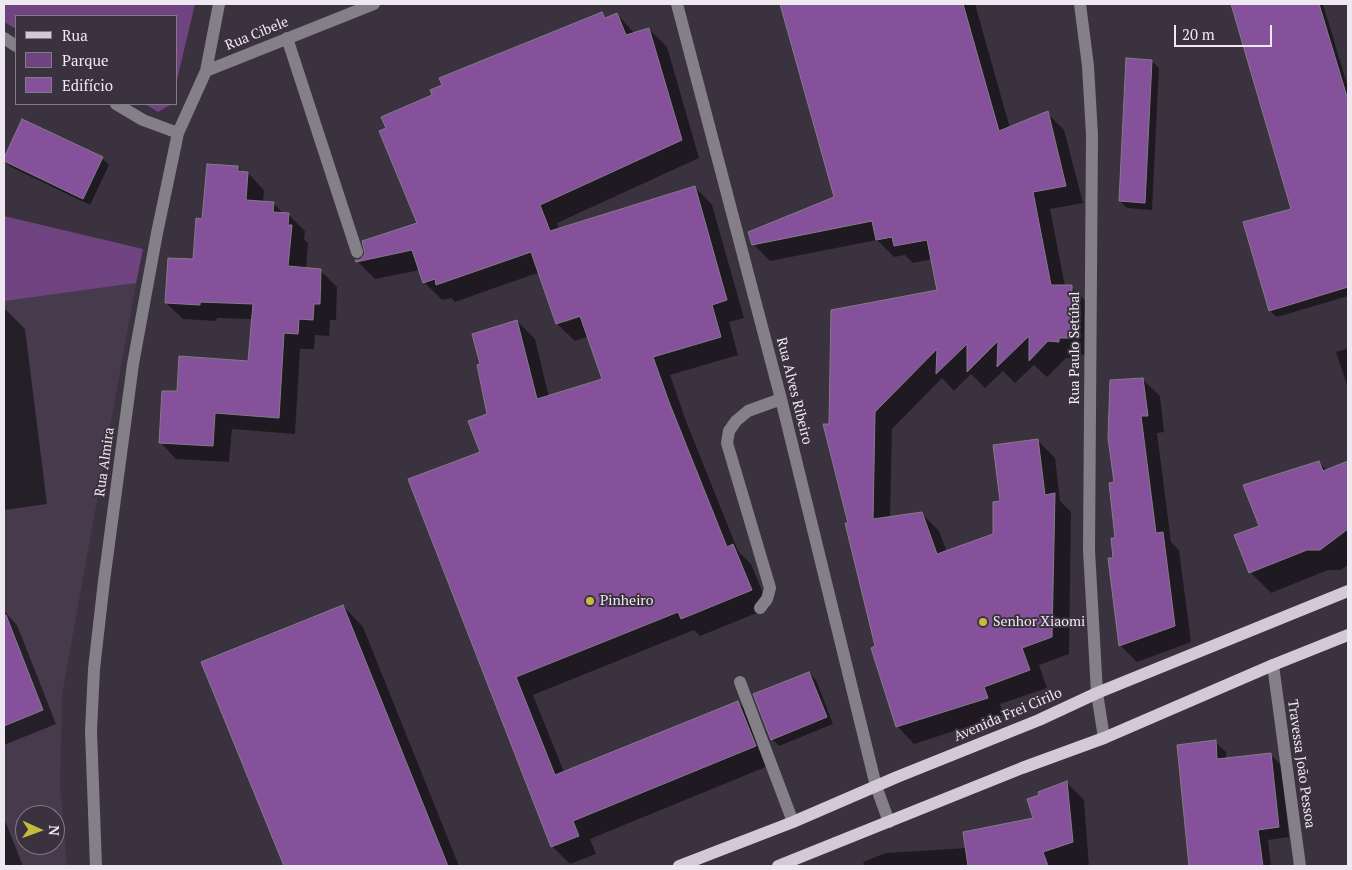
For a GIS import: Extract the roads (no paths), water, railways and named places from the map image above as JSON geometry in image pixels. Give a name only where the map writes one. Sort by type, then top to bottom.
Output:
[{"type":"main road","name":"Avenida Frei Cirilo","points":[[678,866],[793,822],[1039,720],[1097,693],[1348,591]]},
{"type":"main road","points":[[778,866],[1104,738],[1273,665],[1348,635]]},
{"type":"street","name":"Rua Almira","points":[[96,866],[91,731],[94,669],[133,364],[178,133],[206,71],[219,4]]},
{"type":"street","name":"Rua Cibele","points":[[206,71],[374,4]]},
{"type":"street","name":"Rua Alves Ribeiro","points":[[678,4],[781,399],[876,786],[889,822]]},
{"type":"street","name":"Rua Paulo Setúbal","points":[[1080,4],[1088,66],[1092,134],[1089,550],[1097,693],[1104,738]]},
{"type":"street","points":[[4,38],[15,45]]},
{"type":"street","points":[[287,38],[357,252]]},
{"type":"street","points":[[118,105],[143,120],[178,133]]},
{"type":"street","points":[[760,608],[767,600],[770,588],[727,443],[729,431],[736,421],[748,411],[781,399]]},
{"type":"street","name":"Travessa João Pessoa","points":[[1273,665],[1300,866]]},
{"type":"street","points":[[740,682],[793,822]]},
{"type":"place","name":"Pinheiro","points":[[590,601]]},
{"type":"place","name":"Senhor Xiaomi","points":[[983,622]]}]
